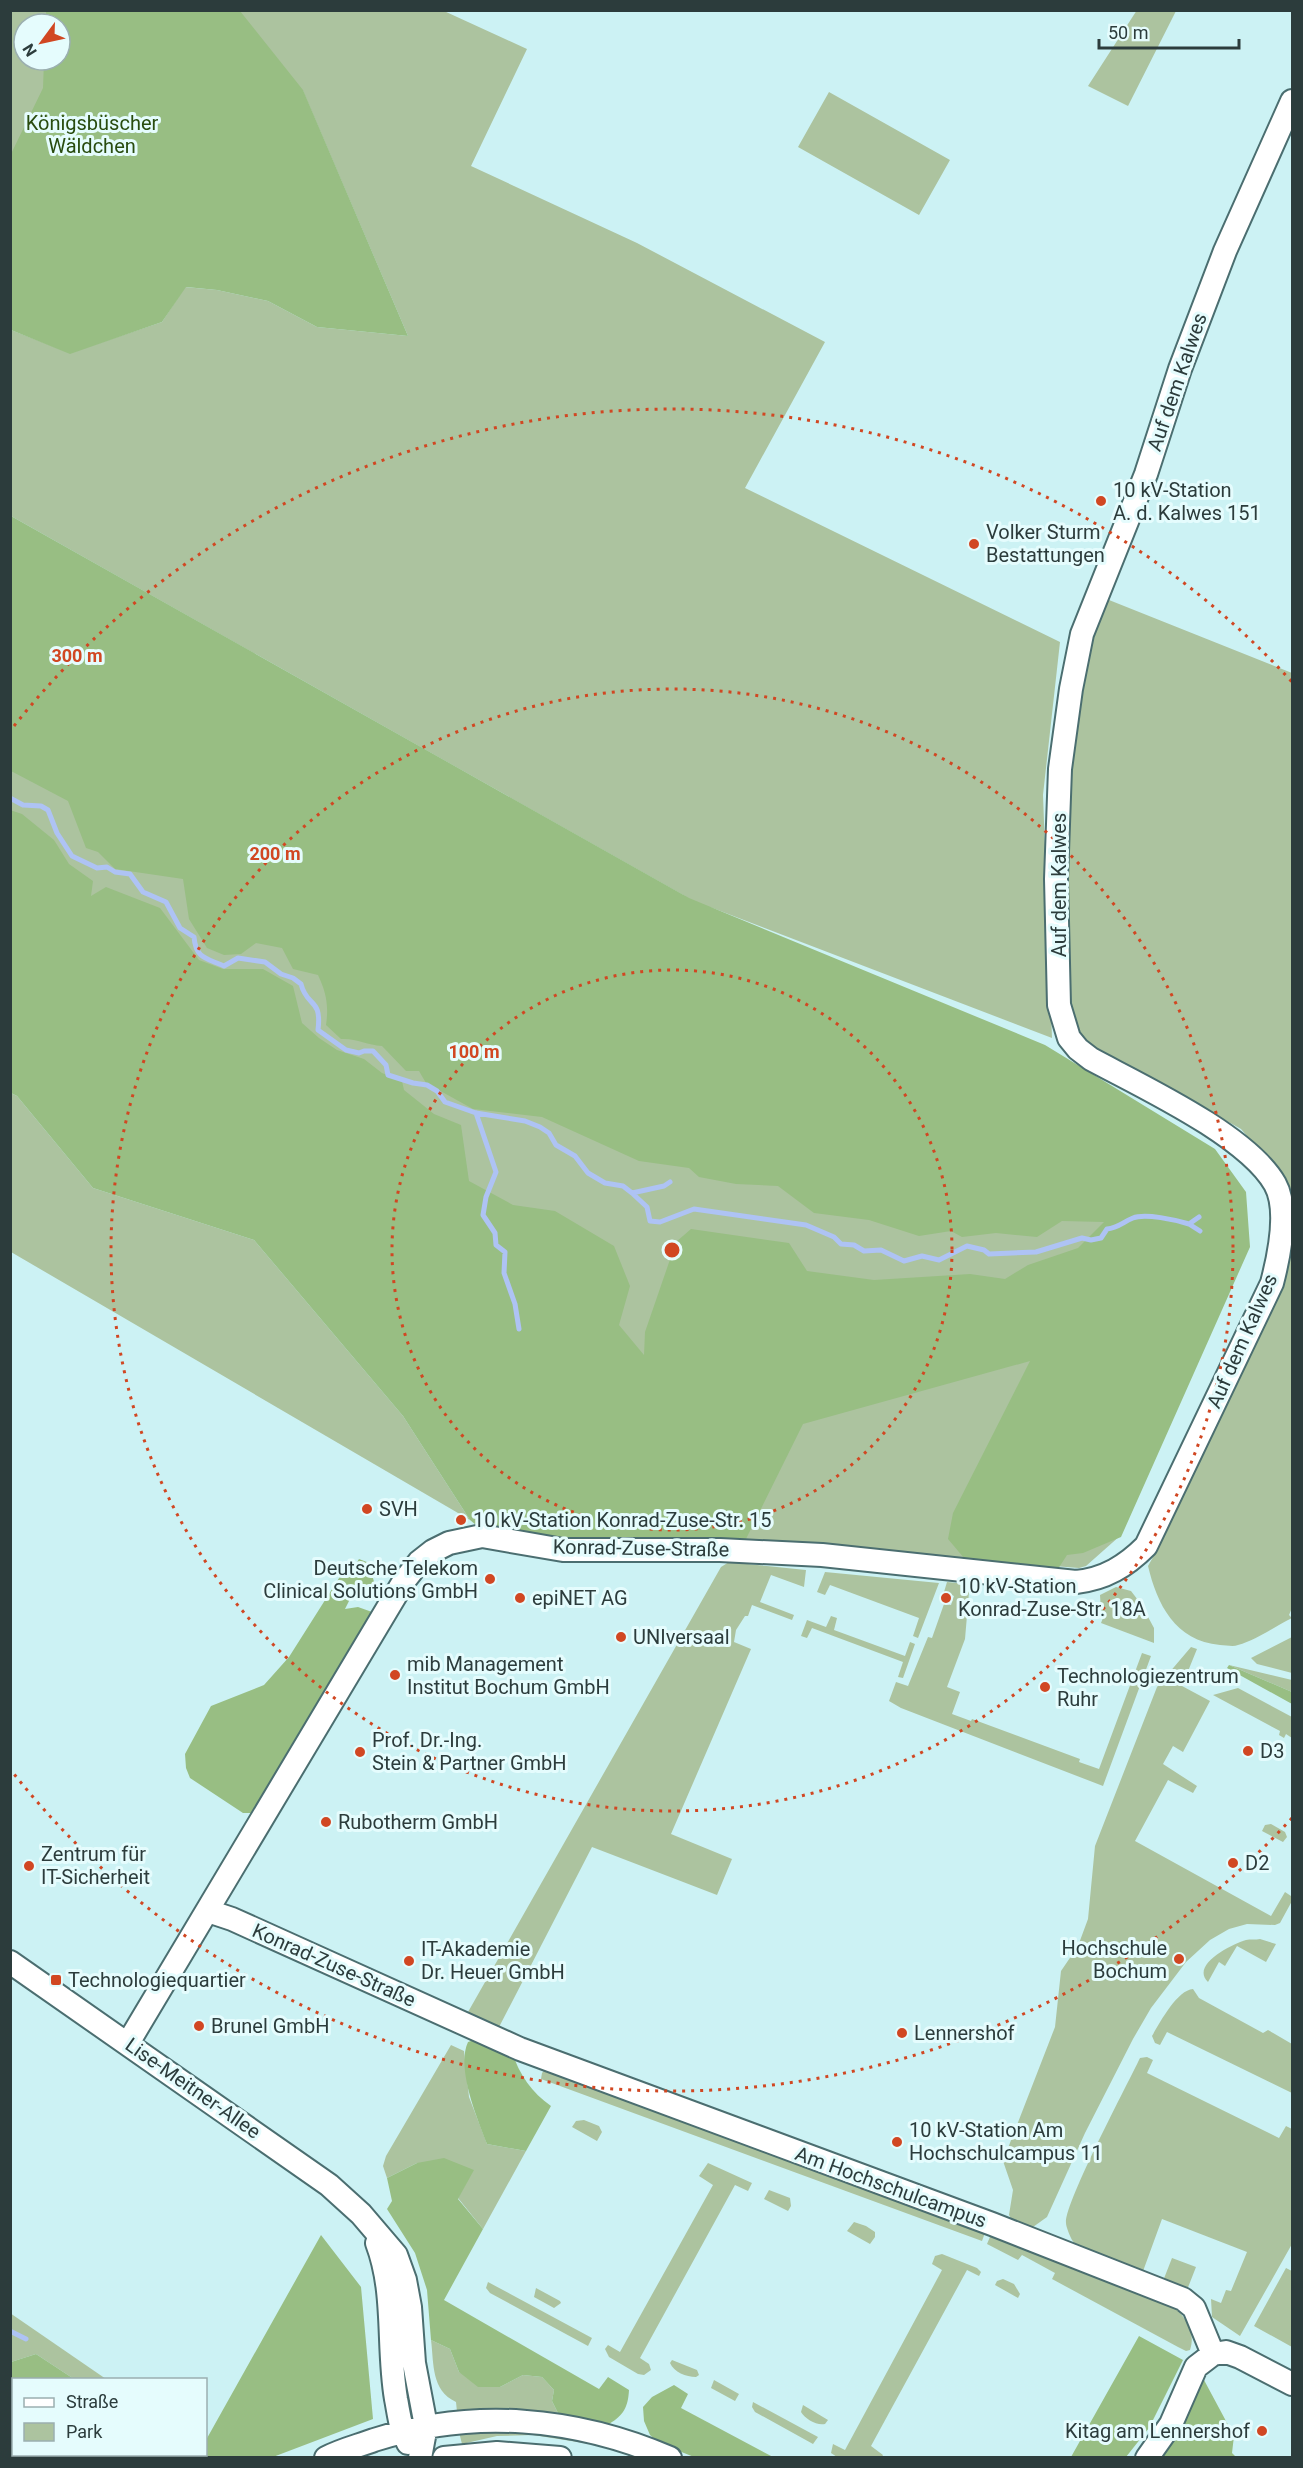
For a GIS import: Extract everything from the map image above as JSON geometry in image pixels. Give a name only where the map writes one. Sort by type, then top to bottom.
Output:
[{"type":"street","name":"Auf dem Kalwes","points":[[1129,1563],[1146,1546],[1272,1283],[1280,1249],[1282,1213],[1276,1185],[1257,1161],[1211,1125],[1091,1059],[1078,1050],[1069,1038],[1059,1005],[1056,879],[1060,769],[1071,689],[1082,634],[1146,474],[1180,369],[1225,251],[1293,101]]},
{"type":"street","name":"Konrad-Zuse-Straße","points":[[128,2043],[404,1581],[419,1562],[449,1543],[482,1536],[563,1550],[720,1550],[815,1554],[1076,1582],[1090,1581],[1129,1563]]},
{"type":"street","name":"Konrad-Zuse-Straße","points":[[208,1911],[232,1919],[458,2021]]},
{"type":"street","name":"Lise-Meitner-Allee","points":[[10,1962],[329,2185],[369,2222],[396,2255],[405,2280],[410,2307],[414,2363],[426,2426],[419,2457]]},
{"type":"street","name":"Am Hochschulcampus","points":[[458,2021],[520,2049],[992,2224],[1183,2299],[1194,2308],[1213,2354]]},
{"type":"street","name":"Lise-Meitner-Allee","points":[[369,2222],[384,2261],[390,2296],[392,2371],[402,2431],[419,2457]]},
{"type":"street","points":[[1147,2457],[1171,2424],[1196,2367],[1213,2354],[1226,2352],[1240,2356],[1293,2384]]},
{"type":"street","points":[[326,2457],[402,2431],[426,2426],[474,2420],[522,2420],[576,2427],[621,2438],[670,2457]]},
{"type":"street","points":[[444,2457],[497,2453],[560,2457]]},
{"type":"green space","points":[[1137,10],[1176,11],[1128,106],[1088,86]]},
{"type":"green space","name":"Königsbüscher Wäldchen","points":[[10,11],[444,11],[527,49],[471,166],[637,243],[825,342],[745,488],[1060,642],[1043,795],[1052,1038],[710,907],[1135,1127],[1121,1535],[1086,1566],[1079,1568],[769,1543],[714,1543],[388,1294],[11,1070],[11,680],[685,896],[11,516],[11,330],[70,353],[162,322],[185,287],[217,290],[268,301],[317,327],[408,336],[303,91],[11,312]]},
{"type":"green space","name":"Königsbüscher Wäldchen","points":[[240,11],[303,90],[408,336],[317,327],[268,301],[217,290],[186,287],[162,322],[70,354],[11,330],[11,154],[43,88],[44,72],[72,72],[72,12],[46,12]]},
{"type":"green space","points":[[829,92],[950,160],[919,215],[798,147]]},
{"type":"green space","points":[[11,516],[689,898],[1045,1045],[1215,1149],[1246,1192],[1250,1247],[1121,1537],[1083,1553],[1067,1555],[1058,1569],[964,1558],[948,1539],[953,1513],[1030,1361],[803,1424],[745,1541],[571,1541],[476,1525],[470,1520],[403,1416],[254,1240],[93,1188],[17,1096],[11,1093],[10,810],[22,814],[54,840],[69,864],[93,881],[91,896],[106,887],[160,908],[199,960],[223,969],[263,969],[293,986],[302,1023],[319,1038],[337,1050],[364,1059],[382,1073],[402,1081],[404,1090],[434,1114],[461,1125],[469,1181],[513,1205],[555,1211],[614,1246],[630,1286],[619,1325],[644,1355],[645,1332],[676,1242],[691,1229],[789,1243],[807,1271],[874,1280],[970,1274],[1005,1279],[1028,1265],[1078,1248],[1104,1222],[1062,1221],[1037,1237],[996,1233],[962,1237],[951,1231],[919,1236],[869,1220],[814,1213],[778,1186],[736,1184],[699,1177],[689,1168],[639,1161],[542,1117],[473,1109],[426,1083],[419,1071],[406,1071],[382,1046],[341,1039],[326,1025],[326,999],[318,975],[293,969],[282,948],[256,943],[241,954],[224,955],[207,948],[189,919],[183,879],[115,869],[98,852],[86,848],[68,801],[11,771]]},
{"type":"green space","points":[[1104,598],[1292,673],[1292,1608],[1289,1615],[1292,1618],[1252,1640],[1234,1646],[1204,1642],[1180,1628],[1163,1607],[1148,1566],[1286,1267],[1283,1178],[1241,1129],[1075,1036],[1063,1007],[1068,766],[1093,629]]},
{"type":"green space","points":[[11,1093],[17,1096],[93,1188],[254,1240],[403,1416],[470,1520],[11,1252]]},
{"type":"green space","points":[[359,1559],[372,1564],[369,1573],[375,1586],[356,1587],[345,1609],[358,1607],[372,1612],[257,1807],[251,1813],[243,1813],[190,1778],[186,1768],[185,1754],[211,1706],[264,1685],[289,1657],[346,1567],[352,1570]]},
{"type":"green space","points":[[729,1562],[806,1570],[804,1587],[771,1575],[760,1602],[794,1615],[792,1620],[752,1605],[748,1616],[745,1616],[736,1630],[734,1642],[751,1649],[671,1834],[732,1859],[717,1895],[592,1847],[498,2029],[468,2017],[468,2012],[721,1567]]},
{"type":"green space","points":[[825,1572],[939,1583],[918,1638],[913,1636],[919,1618],[830,1585],[825,1595],[817,1592]]},
{"type":"green space","points":[[947,1582],[968,1584],[969,1592],[965,1639],[947,1687],[960,1692],[952,1714],[971,1721],[972,1719],[1080,1759],[1079,1762],[1099,1769],[1142,1653],[1151,1656],[1103,1786],[901,1708],[889,1701],[896,1682],[908,1686],[928,1637],[932,1638],[944,1604],[951,1605],[954,1596],[944,1592]]},
{"type":"green space","points":[[1116,1587],[1131,1591],[1141,1604],[1154,1628],[1154,1643],[1101,1623],[1105,1613],[1101,1610],[1100,1595]]},
{"type":"green space","points":[[831,1616],[837,1618],[834,1630],[905,1656],[910,1642],[915,1644],[903,1678],[898,1677],[903,1662],[812,1628],[807,1638],[801,1636],[807,1620],[826,1627]]},
{"type":"green space","points":[[1292,1637],[1292,1673],[1257,1664],[1251,1658]]},
{"type":"green space","points":[[1191,1647],[1197,1649],[1182,1686],[1210,1701],[1183,1752],[1173,1746],[1163,1764],[1197,1786],[1193,1793],[1168,1780],[1135,1841],[1271,1916],[1285,1892],[1291,1896],[1292,1901],[1280,1923],[1275,1925],[1247,1924],[1229,1929],[1210,1940],[1186,1962],[1151,2008],[1133,2039],[1085,2133],[1047,2217],[1033,2227],[1024,2228],[1014,2224],[1009,2215],[1013,2190],[1003,2161],[1055,2027],[1061,1971],[1078,1946],[1088,1919],[1095,1846],[1157,1687]]},
{"type":"green space","points":[[1229,1665],[1292,1680],[1292,1692]]},
{"type":"green space","points":[[1229,1665],[1292,1692],[1292,1704],[1227,1668]]},
{"type":"green space","points":[[1238,1688],[1292,1717],[1292,1738],[1286,1734],[1284,1738],[1279,1735],[1280,1731],[1213,1695]]},
{"type":"green space","points":[[1271,1824],[1285,1832],[1287,1837],[1283,1842],[1262,1831],[1265,1825]]},
{"type":"green space","points":[[1260,1939],[1276,1944],[1266,1962],[1237,1946],[1225,1966],[1219,1962],[1208,1982],[1204,1969],[1215,1956],[1240,1942]]},
{"type":"green space","points":[[1193,1989],[1199,1998],[1263,2033],[1268,2030],[1292,2044],[1292,2093],[1167,2032],[1160,2045],[1155,2043],[1152,2036],[1169,2008],[1181,1995]]},
{"type":"green space","points":[[477,2039],[512,2052],[527,2082],[551,2106],[526,2151],[487,2144],[469,2093],[464,2065],[468,2042]]},
{"type":"green space","points":[[451,2045],[464,2051],[469,2097],[487,2144],[526,2151],[483,2229],[458,2198],[473,2170],[417,2163],[387,2178],[383,2166],[386,2156]]},
{"type":"green space","points":[[1147,2057],[1153,2060],[1147,2073],[1279,2138],[1286,2126],[1292,2129],[1292,2244],[1240,2336],[1212,2317],[1211,2299],[1221,2303],[1226,2290],[1231,2291],[1247,2252],[1162,2219],[1142,2274],[1085,2251],[1072,2240],[1067,2229],[1068,2211],[1085,2169],[1140,2058]]},
{"type":"green space","points":[[547,2067],[986,2230],[982,2241],[541,2079]]},
{"type":"green space","points":[[584,2120],[599,2126],[602,2132],[597,2141],[572,2127],[576,2121]]},
{"type":"green space","points":[[444,2158],[474,2170],[458,2199],[483,2229],[444,2300],[599,2389],[608,2377],[629,2390],[624,2410],[609,2424],[558,2413],[552,2401],[554,2390],[542,2377],[523,2375],[500,2387],[478,2387],[459,2372],[450,2349],[431,2340],[427,2290],[415,2253],[387,2209],[392,2201],[387,2178],[417,2163]]},
{"type":"green space","points":[[708,2163],[752,2183],[748,2191],[735,2185],[640,2358],[649,2364],[651,2370],[644,2375],[638,2374],[609,2357],[605,2349],[608,2345],[620,2352],[713,2185],[699,2176]]},
{"type":"green space","points":[[769,2190],[790,2198],[791,2206],[788,2211],[764,2199]]},
{"type":"green space","points":[[854,2222],[875,2232],[875,2237],[870,2244],[847,2231]]},
{"type":"green space","points":[[992,2232],[1173,2305],[1191,2331],[1190,2350],[1186,2351],[1178,2347],[1052,2279],[1055,2273],[1022,2255],[1018,2260],[987,2244]]},
{"type":"green space","points":[[321,2235],[361,2287],[373,2419],[273,2457],[192,2457],[207,2456],[207,2438]]},
{"type":"green space","points":[[942,2254],[977,2268],[981,2272],[979,2276],[967,2270],[871,2446],[883,2455],[882,2457],[837,2457],[831,2453],[833,2444],[845,2450],[942,2270],[932,2264],[935,2256]]},
{"type":"green space","points":[[1172,2258],[1196,2267],[1187,2290],[1163,2281]]},
{"type":"green space","points":[[1286,2268],[1292,2271],[1292,2347],[1254,2326]]},
{"type":"green space","points":[[1003,2279],[1014,2284],[1020,2294],[1018,2298],[995,2285],[997,2281]]},
{"type":"green space","points":[[488,2282],[592,2338],[588,2346],[490,2293],[486,2288]]},
{"type":"green space","points":[[536,2288],[561,2303],[554,2308],[534,2297]]},
{"type":"green space","points":[[10,2313],[105,2378],[72,2378],[36,2354],[11,2362]]},
{"type":"green space","points":[[1139,2336],[1183,2360],[1149,2428],[1126,2457],[1071,2457]]},
{"type":"green space","points":[[431,2340],[450,2349],[459,2372],[500,2387],[523,2375],[542,2377],[554,2390],[552,2401],[558,2413],[518,2410],[457,2412],[456,2402],[442,2391],[435,2376]]},
{"type":"green space","points":[[36,2354],[72,2378],[12,2378],[12,2456],[191,2456],[11,2457],[11,2362]]},
{"type":"green space","points":[[672,2360],[697,2370],[699,2375],[692,2377],[684,2375],[674,2369],[670,2363]]},
{"type":"green space","points":[[714,2380],[739,2394],[735,2401],[711,2388]]},
{"type":"green space","points":[[1204,2380],[1234,2436],[1232,2453],[1236,2457],[1158,2458],[1199,2384]]},
{"type":"green space","points":[[674,2385],[688,2394],[681,2408],[773,2457],[694,2457],[659,2443],[650,2435],[644,2421],[643,2407],[652,2397]]},
{"type":"green space","points":[[753,2402],[818,2437],[813,2444],[755,2412],[752,2407]]},
{"type":"green space","points":[[803,2405],[828,2420],[825,2424],[818,2424],[805,2417],[801,2412]]},
{"type":"green space","points":[[496,2430],[550,2433],[603,2446],[533,2435],[497,2436],[462,2444],[459,2432]]},
{"type":"waterway","points":[[10,798],[23,805],[41,806],[48,810],[57,833],[72,856],[97,868],[107,867],[115,872],[130,874],[143,892],[166,902],[180,928],[194,937],[197,950],[203,957],[224,966],[238,958],[265,962],[281,974],[293,978],[301,984],[307,997],[316,1007],[319,1020],[318,1030],[346,1050],[359,1053],[373,1051],[386,1065],[388,1075],[427,1085],[437,1091],[445,1102],[476,1113],[525,1121],[540,1127],[549,1133],[556,1145],[575,1156],[588,1173],[605,1183],[623,1186],[632,1193],[647,1207],[650,1221],[660,1222],[694,1209],[806,1225],[834,1237],[841,1244],[854,1245],[864,1251],[881,1250],[904,1261],[922,1256],[939,1260],[967,1246],[984,1250],[989,1254],[1036,1252],[1082,1238],[1091,1240],[1101,1238],[1107,1229],[1138,1217],[1161,1218],[1189,1224],[1199,1217]]},
{"type":"waterway","points":[[476,1113],[496,1172],[486,1197],[483,1215],[495,1233],[496,1245],[505,1252],[504,1273],[515,1304],[519,1329]]},
{"type":"waterway","points":[[632,1193],[664,1186],[670,1182]]},
{"type":"waterway","points":[[1189,1224],[1200,1231]]},
{"type":"waterway","points":[[10,2331],[26,2339]]},
{"type":"place","name":"10 kV-Station A. d. Kalwes 151","points":[[1101,501]]},
{"type":"place","name":"Volker Sturm Bestattungen","points":[[974,544]]},
{"type":"place","name":"SVH","points":[[367,1509]]},
{"type":"place","name":"10 kV-Station Konrad-Zuse-Str. 15","points":[[461,1520]]},
{"type":"place","name":"Deutsche Telekom Clinical Solutions GmbH","points":[[490,1579]]},
{"type":"place","name":"epiNET AG","points":[[520,1598]]},
{"type":"place","name":"10 kV-Station Konrad-Zuse-Str. 18A","points":[[946,1598]]},
{"type":"place","name":"UNIversaal","points":[[621,1637]]},
{"type":"place","name":"mib Management Institut Bochum GmbH","points":[[395,1675]]},
{"type":"place","name":"Technologiezentrum Ruhr","points":[[1045,1687]]},
{"type":"place","name":"D3","points":[[1248,1751]]},
{"type":"place","name":"Prof. Dr.-Ing. Stein & Partner GmbH","points":[[360,1752]]},
{"type":"place","name":"Rubotherm GmbH","points":[[326,1822]]},
{"type":"place","name":"D2","points":[[1233,1863]]},
{"type":"place","name":"Zentrum für IT-Sicherheit","points":[[29,1866]]},
{"type":"place","name":"Hochschule Bochum","points":[[1179,1959]]},
{"type":"place","name":"IT-Akademie Dr. Heuer GmbH","points":[[409,1961]]},
{"type":"place","name":"Technologiequartier","points":[[56,1980]]},
{"type":"place","name":"Brunel GmbH","points":[[199,2026]]},
{"type":"place","name":"Lennershof","points":[[902,2033]]},
{"type":"place","name":"10 kV-Station Am Hochschulcampus 11","points":[[897,2142]]},
{"type":"place","name":"Kitag am Lennershof","points":[[1262,2431]]}]
